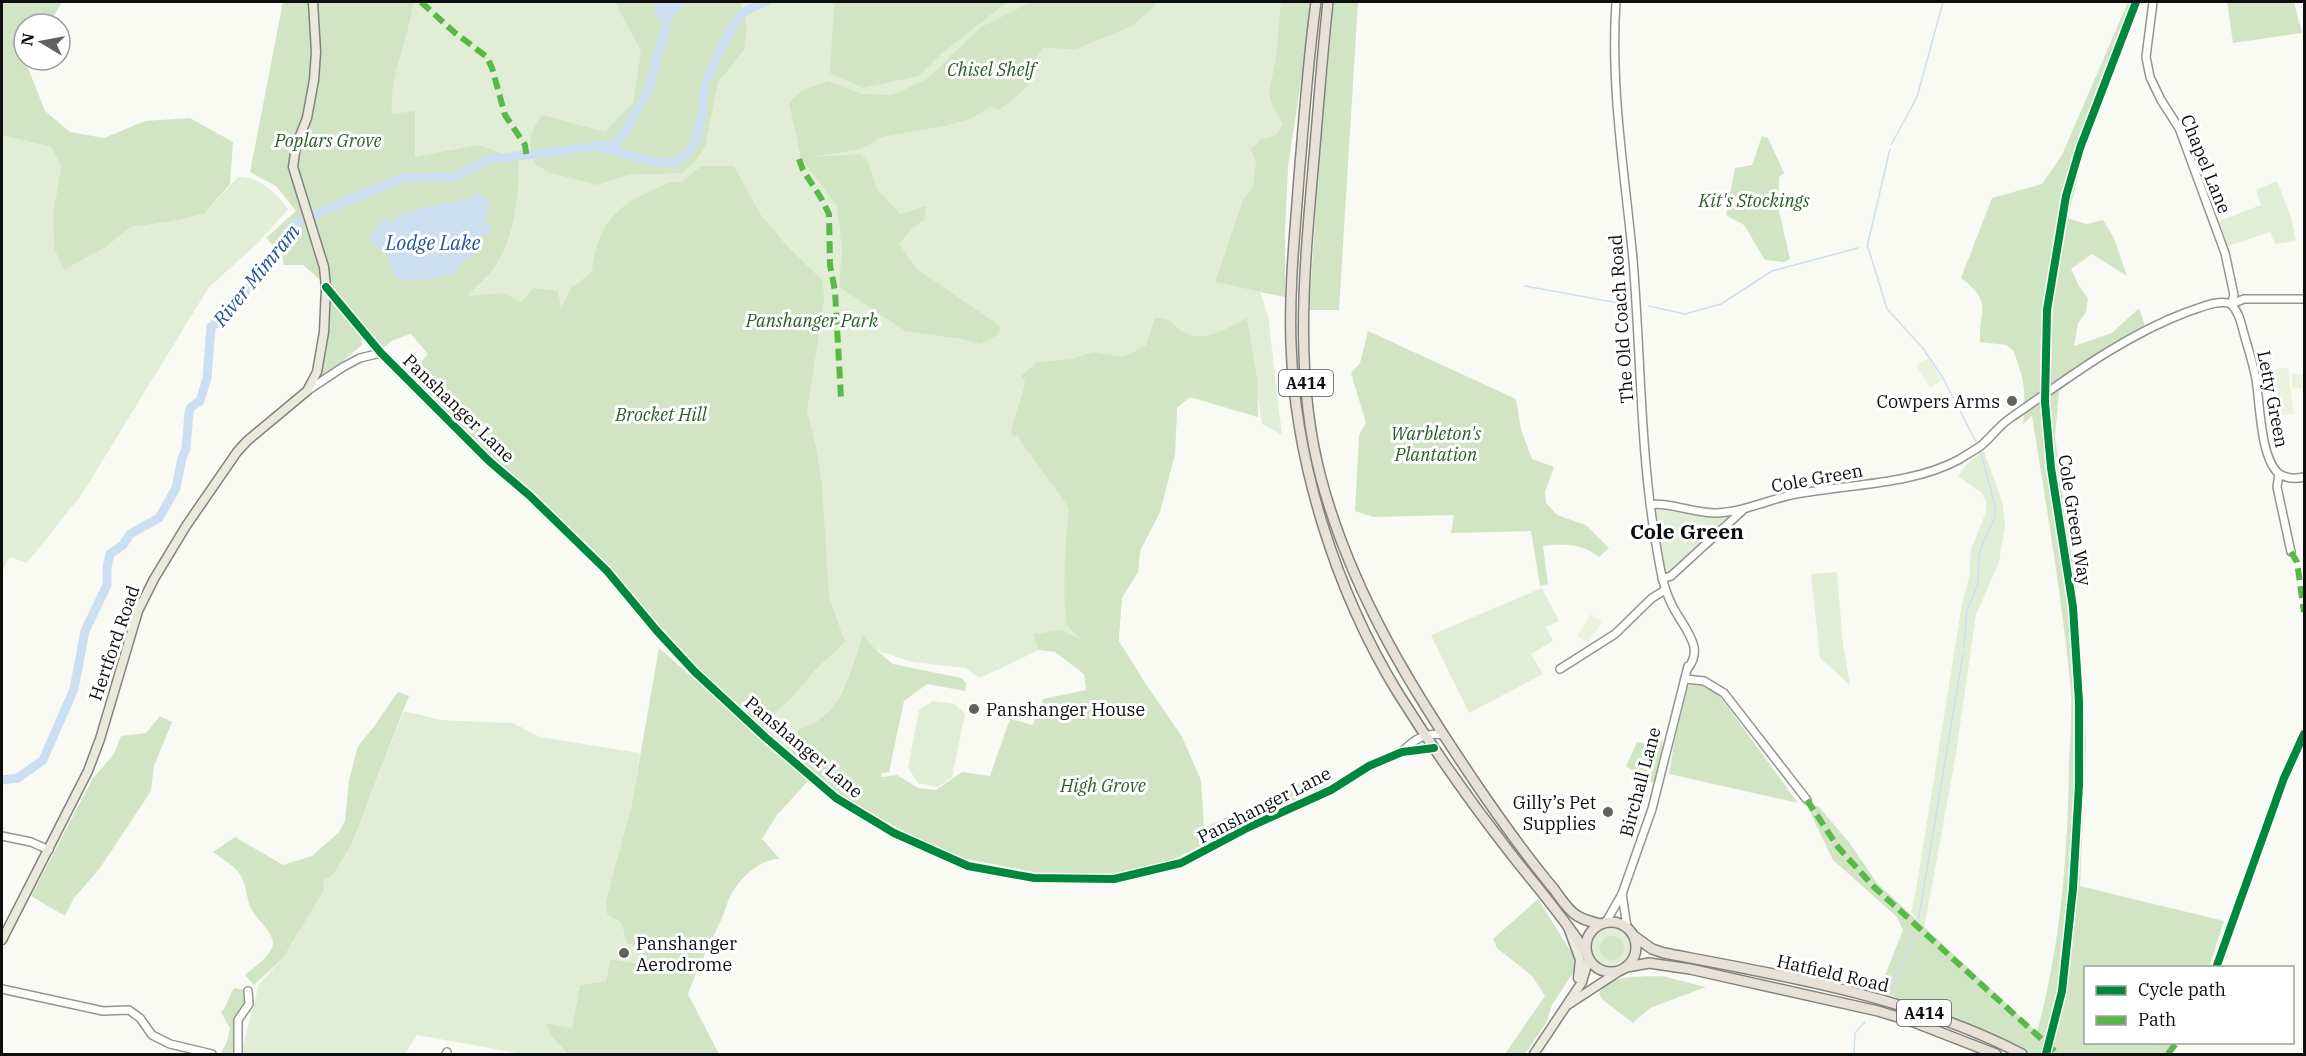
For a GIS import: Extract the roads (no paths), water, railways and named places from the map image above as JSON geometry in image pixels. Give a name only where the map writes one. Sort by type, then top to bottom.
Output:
[{"type":"highway","name":"A414","points":[[1316,2],[1303,125],[1290,291],[1290,342],[1297,417],[1310,482],[1354,608],[1396,690],[1434,748],[1508,851],[1567,924],[1588,956]]},
{"type":"highway","name":"A414","points":[[1328,2],[1304,290],[1303,340],[1309,414],[1320,476],[1342,545],[1387,644],[1444,735],[1489,802],[1573,912],[1586,921],[1603,923]]},
{"type":"highway","points":[[1614,922],[1628,927],[1634,936],[1636,953],[1622,969],[1604,971],[1598,968],[1588,956],[1587,940],[1590,934],[1603,923],[1614,922]]},
{"type":"highway","name":"Hatfield Road","points":[[1634,936],[1652,949],[1664,953],[1847,992],[1915,1010],[1958,1024],[2022,1054]]},
{"type":"highway","name":"Hatfield Road","points":[[1622,969],[1649,963],[1690,969],[1878,1011],[1931,1028],[1996,1054]]},
{"type":"main road","points":[[307,391],[317,372],[323,347],[326,287],[319,246],[297,183],[293,160],[307,118],[314,80],[316,52],[313,2]]},
{"type":"main road","name":"Hertford Road","points":[[2,940],[49,850],[96,751],[138,610],[154,579],[237,452],[307,391]]},
{"type":"main road","points":[[1567,924],[1580,965],[1580,974],[1570,1001]]},
{"type":"main road","points":[[1534,1054],[1582,982],[1588,956]]},
{"type":"main road","points":[[1570,1001],[1622,969]]},
{"type":"street","name":"The Old Coach Road","points":[[1617,2],[1613,53],[1615,94],[1633,260],[1650,505],[1665,590],[1684,628],[1689,646],[1686,679]]},
{"type":"street","name":"Chapel Lane","points":[[2153,2],[2146,57],[2150,77],[2161,100],[2179,128],[2203,190],[2229,264],[2234,295],[2231,304]]},
{"type":"street","name":"Panshanger Lane","points":[[326,287],[381,353],[489,461],[530,496],[607,572],[657,632],[695,672],[765,737],[836,798],[894,834],[968,866],[1034,878],[1114,879],[1181,863],[1249,827],[1331,790],[1370,766],[1402,752],[1434,748]]},
{"type":"street","name":"Cole Green","points":[[1650,505],[1659,504],[1710,513],[1743,510],[1796,494],[1858,486],[1936,469],[1957,460],[1983,444],[1998,427],[2082,368],[2133,337],[2199,308],[2224,302],[2231,304],[2244,299],[2304,299]]},
{"type":"street","name":"Letty Green","points":[[2231,304],[2238,314],[2254,369],[2268,454],[2273,467],[2279,474],[2290,478],[2304,477]]},
{"type":"street","points":[[307,391],[317,387],[343,367],[360,358],[381,353]]},
{"type":"street","points":[[2279,474],[2277,487],[2292,552]]},
{"type":"street","points":[[1662,579],[1671,576],[1743,510]]},
{"type":"street","points":[[1560,669],[1615,634],[1652,598],[1665,590]]},
{"type":"street","points":[[1686,679],[1709,683],[1724,693],[1807,800]]},
{"type":"street","name":"Birchall Lane","points":[[1603,923],[1622,894],[1652,809],[1686,679]]},
{"type":"street","points":[[1425,735],[1444,735]]},
{"type":"street","name":"Panshanger Lane","points":[[1402,752],[1425,735]]},
{"type":"street","points":[[2,836],[31,842],[49,850]]},
{"type":"street","name":"Birchall Lane","points":[[1622,894],[1628,927]]},
{"type":"street","points":[[2,990],[103,1011],[129,1011],[140,1018],[152,1035],[170,1044],[212,1054]]},
{"type":"street","points":[[238,1054],[238,1020],[249,1004],[248,991]]},
{"type":"water","points":[[655,2],[688,2],[665,25],[655,14]]},
{"type":"water","name":"Lodge Lake","points":[[482,193],[482,198],[488,198],[489,207],[485,220],[491,228],[488,236],[482,235],[474,254],[464,260],[455,274],[417,280],[395,277],[389,258],[370,240],[376,228],[386,217],[389,223],[406,212],[474,198],[477,194]]},
{"type":"waterway","name":"River Mimram","points":[[2,780],[18,778],[43,760],[74,689],[85,631],[107,585],[110,554],[123,545],[130,534],[159,518],[176,488],[186,449],[189,412],[191,407],[200,401],[207,378],[211,327],[231,310],[295,223],[402,178],[453,177],[492,159],[617,144],[647,94],[666,25],[662,2]]},
{"type":"waterway","name":"River Mimram","points":[[603,148],[665,163],[682,158],[696,139],[707,79],[726,38],[742,14],[767,2]]},
{"type":"waterway","points":[[1891,145],[1917,97],[1943,2]]},
{"type":"waterway","points":[[1867,247],[1890,149]]},
{"type":"waterway","points":[[1868,247],[1887,309],[1922,347],[1943,378],[1976,442]]},
{"type":"waterway","points":[[1649,306],[1685,314],[1721,304],[1772,271],[1858,248]]},
{"type":"waterway","points":[[1525,286],[1624,304]]},
{"type":"waterway","points":[[1964,647],[1967,611],[1978,584],[1979,555],[1995,517],[1995,506],[1980,449]]},
{"type":"waterway","points":[[1888,990],[1899,973],[1918,922],[1963,654]]},
{"type":"waterway","points":[[1854,1054],[1855,1033],[1865,1022]]},
{"type":"place","name":"Cowpers Arms","points":[[2012,401]]},
{"type":"place","name":"Panshanger House","points":[[974,709]]},
{"type":"place","name":"Gilly’s Pet Supplies","points":[[1608,812]]},
{"type":"place","name":"Panshanger Aerodrome","points":[[624,953]]},
{"type":"district","name":"Cole Green","points":[[1687,531]]},
{"type":"park label","name":"Chisel Shelf","points":[[991,69]]},
{"type":"park label","name":"Poplars Grove","points":[[328,140]]},
{"type":"park label","name":"Kit's Stockings","points":[[1754,200]]},
{"type":"park label","name":"Panshanger Park","points":[[812,320]]},
{"type":"park label","name":"Brocket Hill","points":[[661,414]]},
{"type":"park label","name":"Warbleton's Plantation","points":[[1436,443]]},
{"type":"park label","name":"High Grove","points":[[1103,785]]}]
